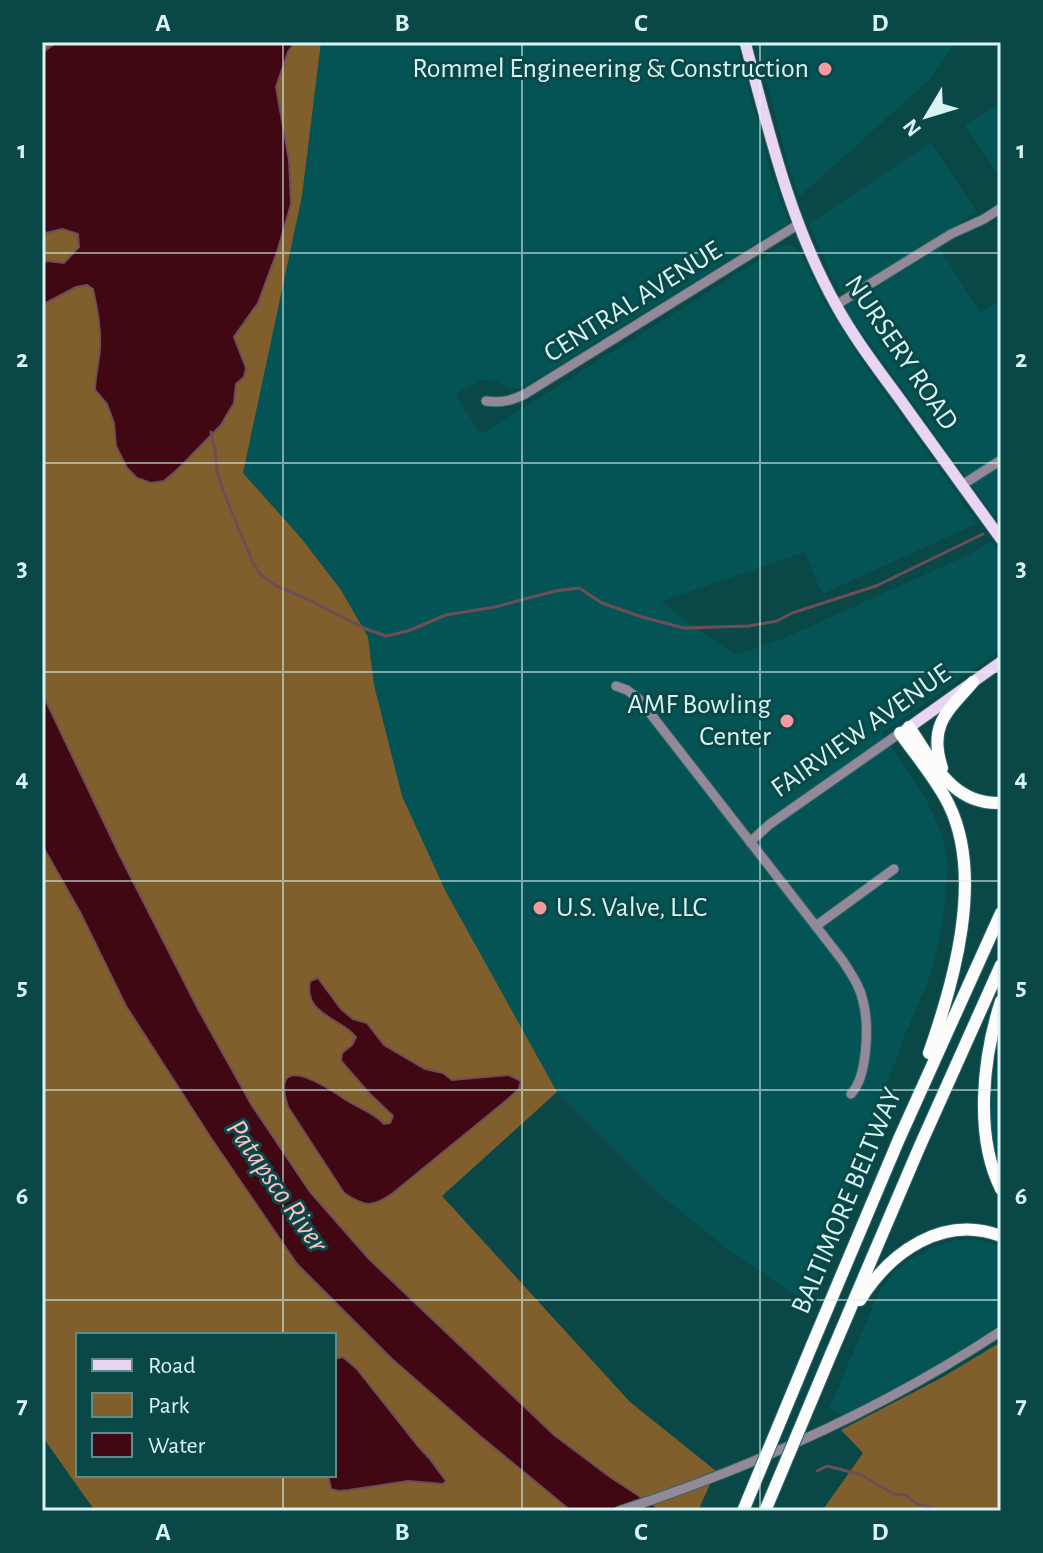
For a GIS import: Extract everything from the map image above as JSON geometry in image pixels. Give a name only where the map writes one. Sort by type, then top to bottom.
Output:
[{"type":"highway","points":[[945,779],[938,756],[937,734],[941,721],[973,682]]},
{"type":"highway","points":[[904,730],[961,794],[985,804],[1001,803]]},
{"type":"highway","points":[[899,1139],[949,991],[965,885],[962,843],[949,804],[904,730]]},
{"type":"highway","name":"BALTIMORE BELTWAY","points":[[743,1511],[899,1139],[1001,913]]},
{"type":"highway","name":"BALTIMORE BELTWAY","points":[[765,1511],[919,1148],[1001,965]]},
{"type":"highway","points":[[1001,1001],[991,1038],[985,1130],[989,1155],[1001,1189]]},
{"type":"highway","points":[[840,1334],[879,1274],[906,1249],[931,1236],[960,1229],[981,1230],[1001,1236]]},
{"type":"main road","name":"NURSERY ROAD","points":[[745,42],[780,171],[799,224],[836,305],[873,364],[1001,539]]},
{"type":"main road","name":"FAIRVIEW AVENUE","points":[[904,730],[1001,662]]},
{"type":"street","points":[[836,305],[951,234],[1001,208]]},
{"type":"street","name":"CENTRAL AVENUE","points":[[486,401],[510,401],[525,394],[799,224]]},
{"type":"street","points":[[962,485],[1001,460]]},
{"type":"street","points":[[616,686],[639,699],[855,979],[864,1003],[866,1027],[864,1070],[851,1094]]},
{"type":"street","name":"FAIRVIEW AVENUE","points":[[750,842],[770,824],[904,730]]},
{"type":"street","points":[[816,926],[894,869]]},
{"type":"street","points":[[619,1511],[673,1493],[815,1436],[937,1371],[1001,1331]]},
{"type":"shaded area","points":[[321,42],[736,42],[771,174],[789,223],[528,384],[508,388],[498,381],[480,380],[455,394],[481,434],[781,246],[789,245],[801,254],[823,299],[858,356],[978,523],[822,594],[805,552],[660,602],[736,655],[789,636],[970,554],[991,541],[1001,555],[1001,650],[882,733],[926,799],[943,837],[948,868],[945,903],[929,979],[906,1032],[807,1303],[731,1252],[659,1194],[557,1092],[446,892],[402,796],[374,685],[368,637],[341,590],[301,538],[243,473],[302,196]]},
{"type":"shaded area","points":[[756,42],[956,42],[929,80],[799,197]]},
{"type":"shaded area","points":[[1001,102],[1001,180],[965,125]]},
{"type":"shaded area","points":[[931,142],[977,212],[853,290],[840,290],[809,224]]},
{"type":"shaded area","points":[[939,248],[980,312],[1001,300],[1001,514],[994,516],[847,312],[848,305]]},
{"type":"shaded area","points":[[1001,1049],[1001,1178],[991,1145],[990,1115],[995,1069]]},
{"type":"shaded area","points":[[974,1239],[1001,1246],[1001,1323],[938,1365],[843,1415],[829,1409],[878,1294],[892,1274],[932,1248],[955,1240]]},
{"type":"green space","points":[[52,42],[321,42],[302,196],[243,473],[301,538],[341,590],[368,637],[374,685],[402,796],[446,892],[557,1092],[442,1196],[630,1402],[716,1471],[698,1511],[95,1511],[42,1436],[42,48]]},
{"type":"green space","points":[[1001,1342],[1001,1511],[822,1511],[863,1453],[841,1430],[941,1378]]},
{"type":"water","points":[[57,42],[295,42],[288,52],[276,87],[289,160],[291,204],[258,303],[234,337],[246,368],[244,377],[236,384],[234,403],[221,425],[164,481],[151,483],[137,478],[127,468],[116,446],[114,423],[107,404],[95,390],[100,339],[93,289],[87,285],[76,287],[42,305],[42,263],[64,263],[79,247],[78,234],[62,229],[42,231],[42,53]]},
{"type":"water","name":"Patapsco River","points":[[42,693],[198,1009],[251,1104],[310,1192],[369,1259],[554,1435],[662,1511],[571,1511],[392,1359],[297,1264],[126,1006],[80,912],[42,845]]},
{"type":"water","points":[[318,978],[341,1009],[353,1019],[367,1023],[384,1045],[425,1069],[443,1073],[452,1080],[509,1075],[521,1081],[519,1089],[508,1099],[393,1193],[374,1203],[363,1203],[344,1193],[288,1107],[284,1089],[286,1079],[292,1075],[313,1080],[371,1113],[384,1124],[390,1123],[393,1116],[341,1061],[342,1053],[356,1037],[325,1015],[312,1001],[310,981]]},
{"type":"water","points":[[343,1357],[357,1369],[429,1458],[446,1481],[443,1484],[408,1481],[349,1490],[331,1489],[328,1477],[336,1477],[336,1359]]},
{"type":"waterway","points":[[211,432],[222,488],[260,574],[276,586],[386,636],[408,631],[446,615],[579,588],[602,603],[684,628],[749,626],[777,621],[792,613],[876,586],[983,534]]},
{"type":"waterway","points":[[817,1471],[827,1466],[859,1474],[894,1494],[906,1495],[917,1504],[944,1511]]},
{"type":"place","name":"Rommel Engineering & Construction","points":[[825,69]]},
{"type":"place","name":"AMF Bowling Center","points":[[787,721]]},
{"type":"place","name":"U.S. Valve, LLC","points":[[540,908]]}]
